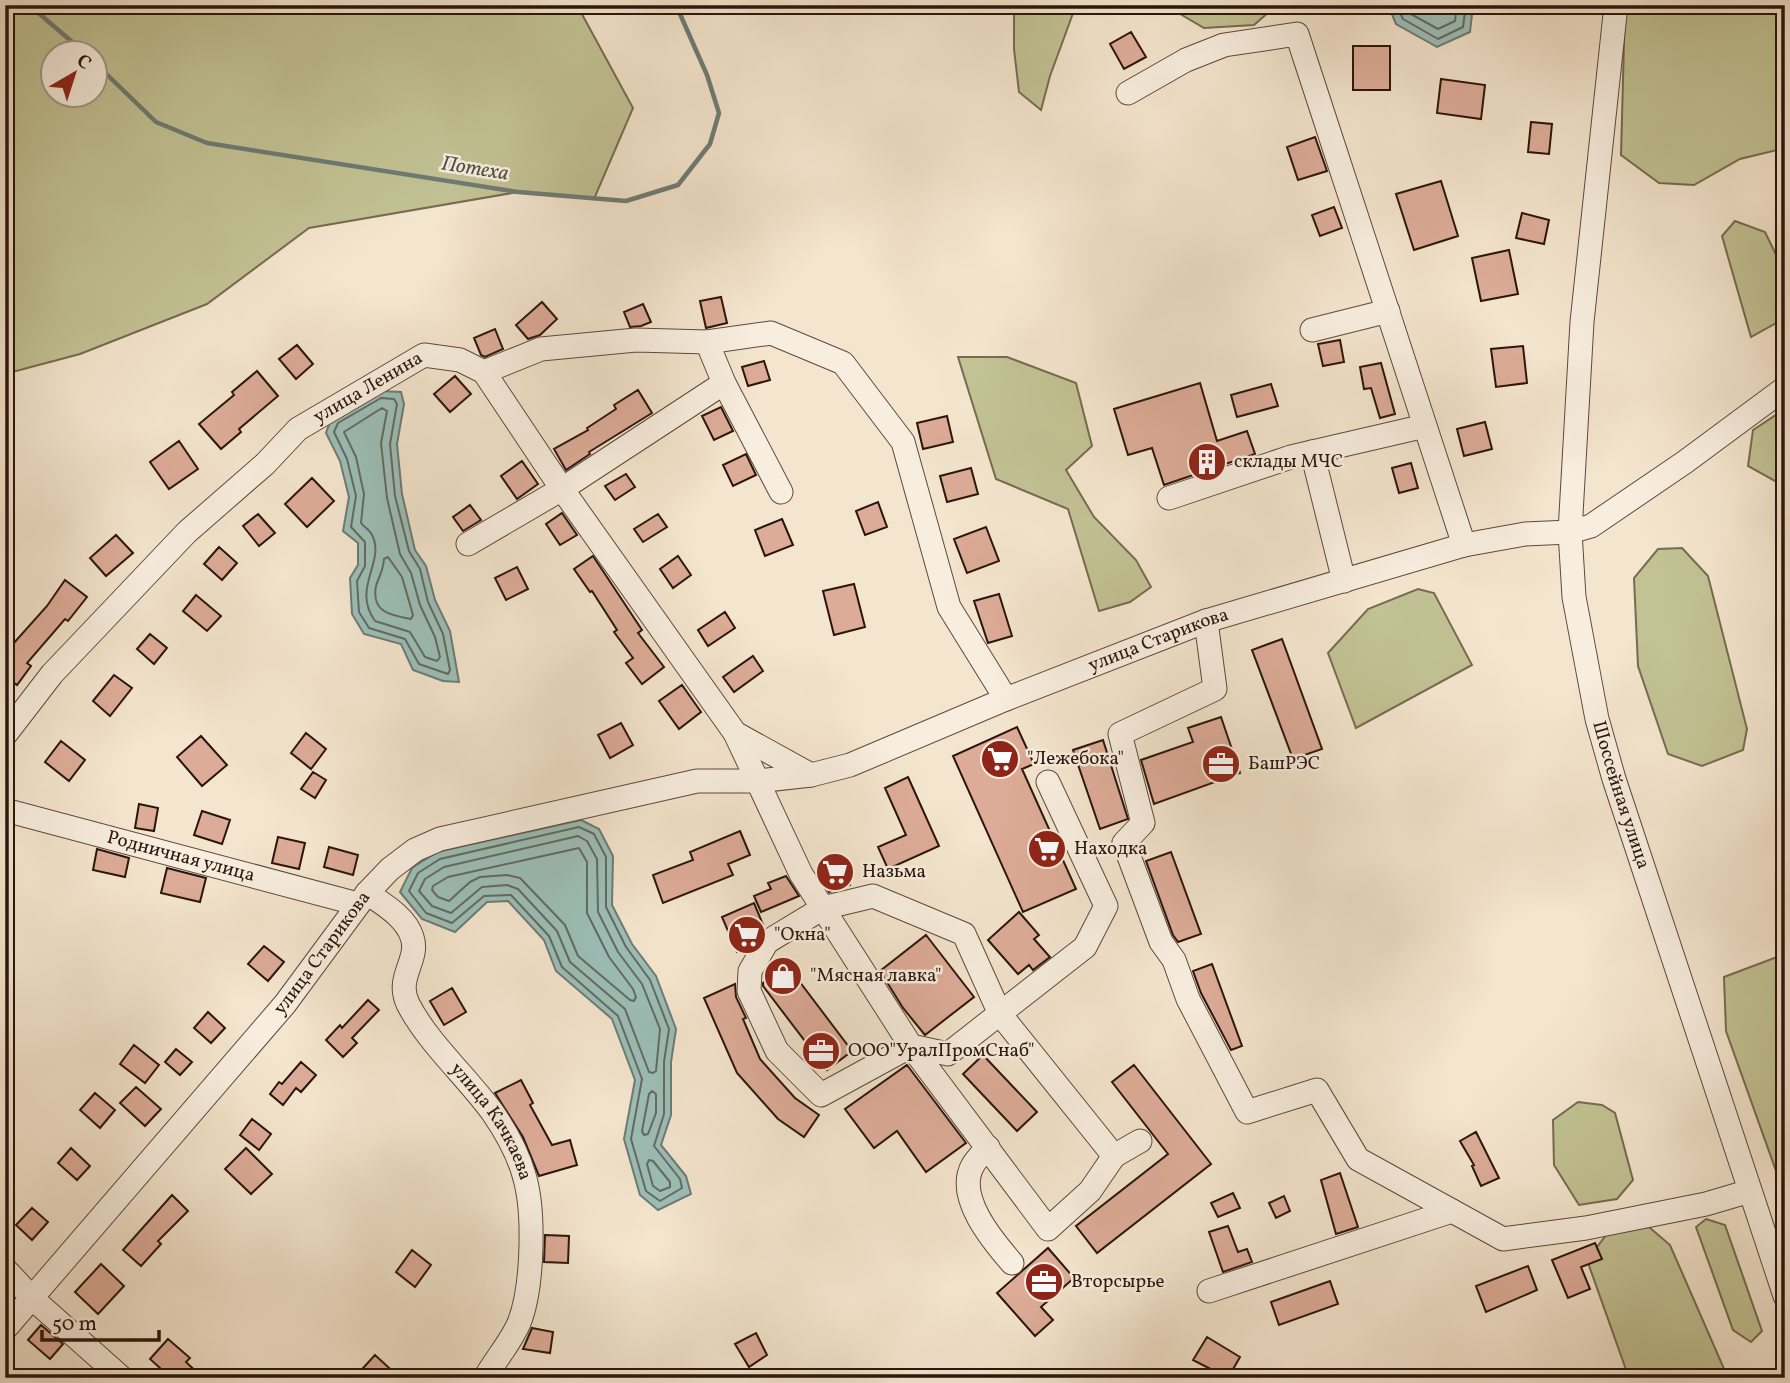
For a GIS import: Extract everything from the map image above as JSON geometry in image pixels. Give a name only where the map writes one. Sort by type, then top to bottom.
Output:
[{"type":"street","name":"Шоссейная улица","points":[[1616,5],[1582,322],[1570,533],[1574,597],[1597,719],[1614,779],[1785,1296]]},
{"type":"street","points":[[1128,93],[1186,60],[1224,45],[1297,34],[1464,545]]},
{"type":"street","points":[[1312,330],[1388,312]]},
{"type":"street","points":[[1006,699],[949,607],[903,442],[843,363],[771,333],[707,342],[636,340],[541,349],[484,372],[562,489],[735,733],[801,874],[911,1046],[1048,1229],[1090,1192],[1114,1156],[1140,1141]]},
{"type":"street","points":[[707,342],[724,383],[781,492]]},
{"type":"street","name":"улица Ленина","points":[[5,735],[52,674],[187,532],[265,464],[298,429],[424,355],[460,360],[484,372]]},
{"type":"street","points":[[468,544],[562,489],[724,383]]},
{"type":"street","points":[[1570,533],[1591,526],[1615,511],[1785,388]]},
{"type":"street","points":[[1169,498],[1291,457],[1425,426]]},
{"type":"street","points":[[1312,452],[1343,581]]},
{"type":"street","name":"улица Старикова","points":[[5,1329],[285,1004],[362,898],[390,869],[415,850],[440,839],[697,781],[758,781],[811,775],[850,765],[1006,699],[1206,621],[1464,545],[1525,534],[1570,533]]},
{"type":"street","points":[[1206,621],[1215,689],[1120,734],[1143,823],[1124,843],[1161,942],[1174,960],[1188,999],[1247,1112],[1317,1090],[1359,1159],[1503,1239],[1586,1228],[1706,1204],[1750,1191]]},
{"type":"street","points":[[735,733],[811,775]]},
{"type":"street","points":[[1048,782],[1106,906],[1085,947],[1000,1014],[948,1054],[911,1046],[821,1095],[777,1051],[749,991],[750,971],[767,942],[823,908],[873,896],[964,934],[1000,1014],[1114,1156]]},
{"type":"street","name":"Родничная улица","points":[[5,810],[362,898]]},
{"type":"street","name":"улица Качкаева","points":[[362,898],[403,921],[412,937],[413,950],[403,985],[405,997],[419,1020],[495,1115],[514,1149],[525,1178],[532,1241],[528,1282],[519,1323],[485,1378]]},
{"type":"street","points":[[988,1147],[972,1166],[968,1191],[989,1236],[1012,1263]]},
{"type":"street","points":[[1209,1291],[1452,1211]]},
{"type":"street","points":[[5,1269],[33,1299],[122,1378]]},
{"type":"green space","points":[[5,5],[577,5],[633,108],[594,199],[518,192],[309,228],[207,304],[80,354],[5,374]]},
{"type":"green space","points":[[1006,5],[1076,5],[1050,76],[1041,110],[1019,92],[1014,49],[1014,11]]},
{"type":"green space","points":[[1165,5],[1270,5],[1271,10],[1254,25],[1204,28]]},
{"type":"green space","points":[[1625,5],[1785,5],[1785,148],[1740,159],[1694,185],[1659,183],[1621,155]]},
{"type":"green space","points":[[1735,221],[1765,232],[1785,273],[1785,318],[1751,337],[1722,236]]},
{"type":"green space","points":[[958,357],[1007,357],[1076,383],[1092,446],[1066,470],[1094,517],[1136,560],[1151,587],[1130,602],[1099,611],[1068,509],[996,479]]},
{"type":"green space","points":[[1785,409],[1785,495],[1777,482],[1748,466],[1753,430]]},
{"type":"green space","points":[[1682,548],[1708,576],[1747,729],[1743,750],[1702,766],[1668,754],[1638,666],[1634,578],[1658,549]]},
{"type":"green space","points":[[1418,589],[1434,593],[1472,665],[1356,728],[1328,653],[1368,609]]},
{"type":"green space","points":[[1785,954],[1785,1196],[1726,1031],[1724,977]]},
{"type":"green space","points":[[1578,1102],[1602,1105],[1615,1113],[1633,1180],[1617,1199],[1579,1205],[1554,1165],[1553,1120]]},
{"type":"green space","points":[[1706,1219],[1725,1225],[1762,1331],[1751,1342],[1733,1330],[1696,1227]]},
{"type":"green space","points":[[1649,1227],[1670,1245],[1728,1378],[1629,1378],[1587,1260],[1607,1234]]},
{"type":"water","points":[[1388,5],[1473,5],[1470,32],[1437,47],[1396,24]]},
{"type":"water","points":[[380,391],[401,392],[404,404],[397,444],[402,494],[415,550],[426,566],[435,600],[450,631],[459,682],[443,681],[413,670],[401,644],[364,634],[352,614],[350,578],[358,565],[358,543],[343,531],[349,497],[340,461],[326,433],[331,419]]},
{"type":"water","points":[[581,820],[599,829],[613,856],[612,905],[632,944],[656,976],[676,1029],[671,1062],[671,1115],[661,1145],[686,1176],[691,1194],[658,1210],[640,1195],[624,1139],[635,1080],[612,1019],[556,971],[544,940],[508,901],[487,902],[455,932],[422,919],[400,892],[412,868],[437,852]]},
{"type":"building","points":[[1131,32],[1146,57],[1124,69],[1110,44]]},
{"type":"building","points":[[1353,46],[1390,46],[1390,90],[1353,90]]},
{"type":"building","points":[[1441,79],[1485,85],[1481,119],[1437,113]]},
{"type":"building","points":[[1531,122],[1552,124],[1549,154],[1528,152]]},
{"type":"building","points":[[1315,137],[1327,171],[1298,180],[1287,147]]},
{"type":"building","points":[[1441,181],[1458,236],[1414,250],[1396,194]]},
{"type":"building","points":[[1334,207],[1342,228],[1320,236],[1312,215]]},
{"type":"building","points":[[1522,213],[1549,220],[1544,244],[1516,238]]},
{"type":"building","points":[[1509,250],[1518,294],[1481,301],[1472,258]]},
{"type":"building","points":[[721,297],[727,323],[706,328],[700,301]]},
{"type":"building","points":[[542,302],[557,319],[540,335],[528,339],[516,325]]},
{"type":"building","points":[[643,304],[651,322],[630,327],[624,312]]},
{"type":"building","points":[[495,329],[503,349],[485,357],[481,355],[474,338]]},
{"type":"building","points":[[1340,340],[1344,362],[1323,366],[1318,344]]},
{"type":"building","points":[[297,345],[313,364],[296,379],[279,359]]},
{"type":"building","points":[[1523,346],[1527,383],[1496,387],[1491,349]]},
{"type":"building","points":[[764,361],[770,380],[748,386],[742,367]]},
{"type":"building","points":[[1381,363],[1395,414],[1380,418],[1371,388],[1364,389],[1360,367]]},
{"type":"building","points":[[257,371],[278,396],[239,429],[241,432],[221,449],[199,424],[234,395],[232,392]]},
{"type":"building","points":[[455,376],[471,394],[450,412],[434,394]]},
{"type":"building","points":[[1200,383],[1217,441],[1247,431],[1255,454],[1164,485],[1152,448],[1128,455],[1114,409]]},
{"type":"building","points":[[1271,384],[1278,406],[1237,417],[1231,395]]},
{"type":"building","points":[[638,390],[652,413],[589,452],[590,454],[566,470],[554,449],[588,430],[587,428],[616,409],[614,405]]},
{"type":"building","points":[[721,407],[733,431],[714,440],[702,416]]},
{"type":"building","points":[[947,416],[953,442],[923,449],[917,423]]},
{"type":"building","points":[[1485,422],[1492,449],[1464,456],[1457,429]]},
{"type":"building","points":[[179,441],[198,469],[169,489],[150,462]]},
{"type":"building","points":[[746,454],[756,475],[733,486],[723,465]]},
{"type":"building","points":[[522,461],[538,484],[517,499],[501,476]]},
{"type":"building","points":[[1411,463],[1418,488],[1399,493],[1392,468]]},
{"type":"building","points":[[971,468],[978,494],[947,502],[940,476]]},
{"type":"building","points":[[626,474],[635,487],[615,500],[605,486]]},
{"type":"building","points":[[312,478],[334,501],[307,527],[285,504]]},
{"type":"building","points":[[878,502],[887,527],[865,535],[856,511]]},
{"type":"building","points":[[470,505],[481,520],[463,531],[453,517]]},
{"type":"building","points":[[562,513],[577,535],[560,545],[546,524]]},
{"type":"building","points":[[258,514],[275,533],[259,546],[243,526]]},
{"type":"building","points":[[658,514],[667,527],[643,542],[634,529]]},
{"type":"building","points":[[782,519],[793,545],[765,556],[755,530]]},
{"type":"building","points":[[986,527],[999,561],[967,573],[954,539]]},
{"type":"building","points":[[116,535],[133,553],[106,576],[90,558]]},
{"type":"building","points":[[219,547],[237,563],[222,580],[204,564]]},
{"type":"building","points":[[593,556],[642,630],[638,633],[664,667],[642,684],[626,663],[633,658],[614,632],[617,630],[574,569]]},
{"type":"building","points":[[678,556],[691,575],[673,588],[660,569]]},
{"type":"building","points":[[517,567],[528,589],[506,600],[495,578]]},
{"type":"building","points":[[65,580],[87,597],[27,663],[31,666],[17,685],[5,676],[5,653],[47,606]]},
{"type":"building","points":[[854,584],[865,627],[834,635],[823,591]]},
{"type":"building","points":[[999,594],[1012,636],[988,643],[974,601]]},
{"type":"building","points":[[196,595],[221,616],[207,631],[183,611]]},
{"type":"building","points":[[725,612],[735,628],[708,646],[698,630]]},
{"type":"building","points":[[150,634],[167,648],[154,664],[137,649]]},
{"type":"building","points":[[1282,639],[1322,749],[1293,759],[1252,650]]},
{"type":"building","points":[[753,656],[763,671],[734,692],[723,677]]},
{"type":"building","points":[[114,675],[132,688],[110,716],[93,701]]},
{"type":"building","points":[[682,685],[701,712],[679,729],[659,701]]},
{"type":"building","points":[[1221,717],[1240,773],[1154,804],[1141,760],[1193,742],[1188,728]]},
{"type":"building","points":[[621,723],[633,745],[610,758],[598,735]]},
{"type":"building","points":[[1017,727],[1034,764],[1022,769],[1076,889],[1023,912],[953,756]]},
{"type":"building","points":[[306,733],[326,749],[311,769],[291,753]]},
{"type":"building","points":[[201,736],[227,765],[202,786],[177,757]]},
{"type":"building","points":[[1103,740],[1128,819],[1100,829],[1073,750]]},
{"type":"building","points":[[61,741],[85,760],[69,781],[45,762]]},
{"type":"building","points":[[313,772],[326,780],[315,798],[301,789]]},
{"type":"building","points":[[908,777],[939,846],[888,869],[878,847],[906,835],[885,788]]},
{"type":"building","points":[[139,804],[158,808],[154,831],[135,828]]},
{"type":"building","points":[[202,811],[230,820],[222,844],[194,835]]},
{"type":"building","points":[[740,831],[750,855],[728,864],[733,875],[663,903],[653,875],[693,860],[690,852]]},
{"type":"building","points":[[278,837],[305,843],[299,869],[272,863]]},
{"type":"building","points":[[329,847],[358,855],[353,875],[324,867]]},
{"type":"building","points":[[97,849],[129,858],[125,877],[93,870]]},
{"type":"building","points":[[1171,852],[1201,934],[1178,942],[1146,861]]},
{"type":"building","points":[[841,862],[850,885],[829,892],[819,872]]},
{"type":"building","points":[[167,868],[206,878],[200,902],[161,893]]},
{"type":"building","points":[[786,876],[799,896],[761,912],[754,896],[771,889],[768,883]]},
{"type":"building","points":[[754,903],[764,927],[755,934],[748,947],[737,952],[722,917]]},
{"type":"building","points":[[1019,912],[1039,935],[1034,939],[1050,957],[1033,970],[1029,965],[1018,974],[988,940]]},
{"type":"building","points":[[926,935],[974,997],[925,1035],[903,1008],[880,971]]},
{"type":"building","points":[[264,946],[284,962],[268,981],[248,964]]},
{"type":"building","points":[[1212,964],[1242,1046],[1231,1050],[1201,993],[1193,971]]},
{"type":"building","points":[[787,965],[852,1051],[827,1070],[763,986],[763,983]]},
{"type":"building","points":[[735,984],[736,997],[746,1018],[743,1019],[760,1059],[795,1098],[819,1115],[804,1137],[778,1119],[737,1073],[704,998]]},
{"type":"building","points":[[452,988],[466,1012],[444,1025],[430,1001]]},
{"type":"building","points":[[368,1000],[379,1010],[352,1038],[357,1043],[343,1057],[326,1040],[340,1025],[342,1028]]},
{"type":"building","points":[[208,1012],[225,1028],[211,1043],[194,1028]]},
{"type":"building","points":[[134,1045],[159,1065],[145,1083],[120,1064]]},
{"type":"building","points":[[176,1049],[192,1062],[180,1075],[165,1062]]},
{"type":"building","points":[[983,1055],[1037,1112],[1017,1131],[963,1074]]},
{"type":"building","points":[[301,1062],[316,1075],[301,1092],[296,1088],[283,1105],[270,1094]]},
{"type":"building","points":[[907,1065],[966,1143],[926,1172],[897,1131],[874,1148],[845,1109]]},
{"type":"building","points":[[1134,1065],[1211,1164],[1097,1253],[1076,1226],[1168,1154],[1112,1082]]},
{"type":"building","points":[[521,1080],[533,1103],[530,1105],[552,1145],[570,1140],[577,1165],[539,1176],[523,1137],[495,1093]]},
{"type":"building","points":[[136,1087],[161,1109],[145,1126],[120,1103]]},
{"type":"building","points":[[95,1093],[115,1110],[100,1128],[80,1110]]},
{"type":"building","points":[[252,1119],[271,1134],[259,1150],[240,1135]]},
{"type":"building","points":[[1476,1132],[1499,1178],[1481,1186],[1472,1166],[1474,1165],[1460,1141]]},
{"type":"building","points":[[71,1148],[90,1166],[77,1180],[58,1163]]},
{"type":"building","points":[[246,1148],[272,1174],[251,1194],[225,1169]]},
{"type":"building","points":[[1340,1173],[1358,1227],[1336,1234],[1321,1180]]},
{"type":"building","points":[[1233,1193],[1240,1208],[1218,1217],[1211,1203]]},
{"type":"building","points":[[172,1195],[188,1211],[158,1241],[161,1244],[141,1266],[123,1250]]},
{"type":"building","points":[[1284,1196],[1290,1211],[1276,1218],[1269,1203]]},
{"type":"building","points":[[32,1208],[48,1222],[32,1240],[16,1225]]},
{"type":"building","points":[[1228,1226],[1238,1252],[1247,1249],[1252,1262],[1223,1272],[1209,1232]]},
{"type":"building","points":[[545,1235],[569,1236],[568,1263],[544,1262]]},
{"type":"building","points":[[1595,1243],[1602,1259],[1581,1267],[1590,1289],[1568,1298],[1552,1260]]},
{"type":"building","points":[[1048,1248],[1074,1278],[1041,1307],[1053,1320],[1035,1336],[997,1293]]},
{"type":"building","points":[[412,1250],[431,1265],[415,1287],[396,1272]]},
{"type":"building","points":[[101,1264],[124,1286],[98,1314],[75,1292]]},
{"type":"building","points":[[1528,1266],[1537,1290],[1486,1312],[1476,1286]]},
{"type":"building","points":[[1330,1281],[1338,1304],[1279,1325],[1271,1302]]},
{"type":"building","points":[[41,1325],[63,1344],[50,1359],[28,1340]]},
{"type":"building","points":[[532,1328],[553,1332],[550,1353],[523,1349]]},
{"type":"building","points":[[756,1333],[767,1355],[749,1367],[735,1344]]},
{"type":"building","points":[[1207,1337],[1240,1357],[1228,1378],[1193,1360]]},
{"type":"building","points":[[168,1339],[190,1358],[186,1362],[203,1378],[171,1378],[150,1359]]},
{"type":"building","points":[[375,1355],[400,1378],[354,1378]]},
{"type":"waterway","name":"Потеха","points":[[29,5],[68,38]]},
{"type":"waterway","name":"Потеха","points":[[108,76],[156,122],[207,143],[518,192],[626,201],[678,185],[710,144],[719,113],[707,75],[676,5]]},
{"type":"place","name":"склады МЧС","points":[[1207,462]]},
{"type":"place","name":"\"Лежебока\"","points":[[1000,759]]},
{"type":"place","name":"БашРЭС","points":[[1221,764]]},
{"type":"place","name":"Находка","points":[[1047,849]]},
{"type":"place","name":"Назьма","points":[[835,872]]},
{"type":"place","name":"\"Окна\"","points":[[747,935]]},
{"type":"place","name":"\"Мясная лавка\"","points":[[783,976]]},
{"type":"place","name":"ООО\"УралПромСнаб\"","points":[[821,1051]]},
{"type":"place","name":"Вторсырье","points":[[1044,1282]]}]
